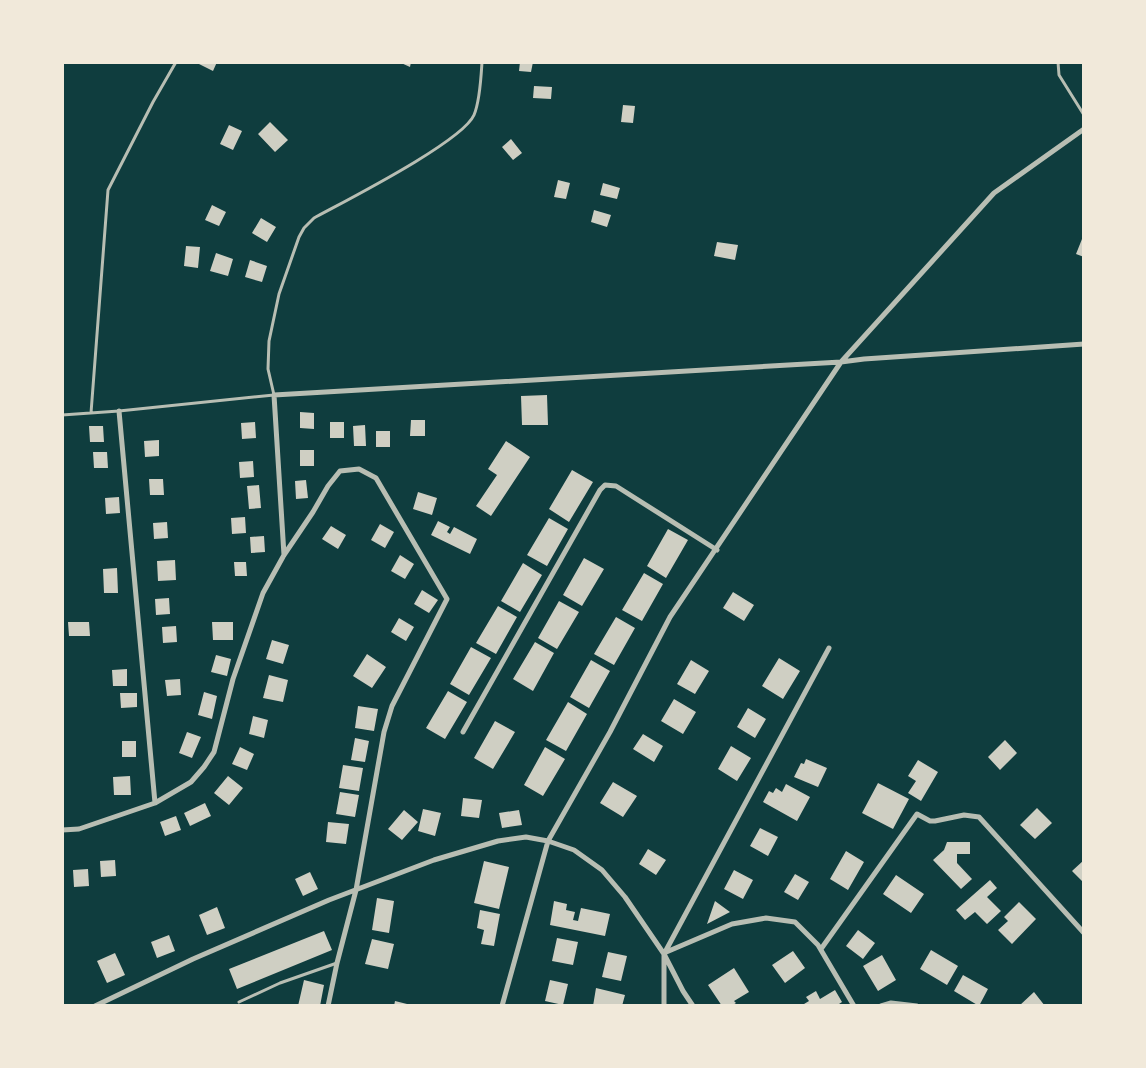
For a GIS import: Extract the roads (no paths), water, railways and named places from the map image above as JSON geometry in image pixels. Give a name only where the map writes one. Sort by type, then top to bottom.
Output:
[{"type":"street","points":[[502,1006],[548,841],[610,732],[670,617],[717,550],[739,513],[841,362],[994,193],[1084,129]]},
{"type":"street","points":[[284,555],[274,395],[841,362],[1084,344]]},
{"type":"street","points":[[119,411],[155,803]]},
{"type":"street","points":[[62,830],[79,829],[155,803],[191,782],[214,752],[232,679],[263,592],[284,555],[328,486],[340,471],[359,469],[376,478],[447,599],[392,706],[384,732],[356,890],[336,963],[328,1006]]},
{"type":"street","points":[[464,732],[600,490],[605,485],[616,486],[717,550]]},
{"type":"street","points":[[664,1006],[664,954],[829,648]]},
{"type":"street","points":[[821,949],[917,814],[930,821],[964,815],[979,817],[1084,933]]},
{"type":"street","points":[[95,1006],[202,955],[329,900],[434,860],[498,841],[526,837],[548,841],[574,850],[602,870],[625,897],[664,954],[693,1006]]},
{"type":"street","points":[[664,954],[732,924],[766,918],[795,922],[821,949],[854,1006]]},
{"type":"street","points":[[882,1006],[891,1003],[917,1006]]},
{"type":"lane","points":[[91,413],[108,190],[153,102],[176,62]]},
{"type":"lane","points":[[62,415],[274,395],[268,369],[269,341],[279,294],[304,228],[314,218],[422,157],[464,128],[474,116],[482,62]]},
{"type":"lane","points":[[1058,62],[1059,75],[1084,115]]},
{"type":"lane","points":[[239,1002],[280,983],[336,963]]}]
